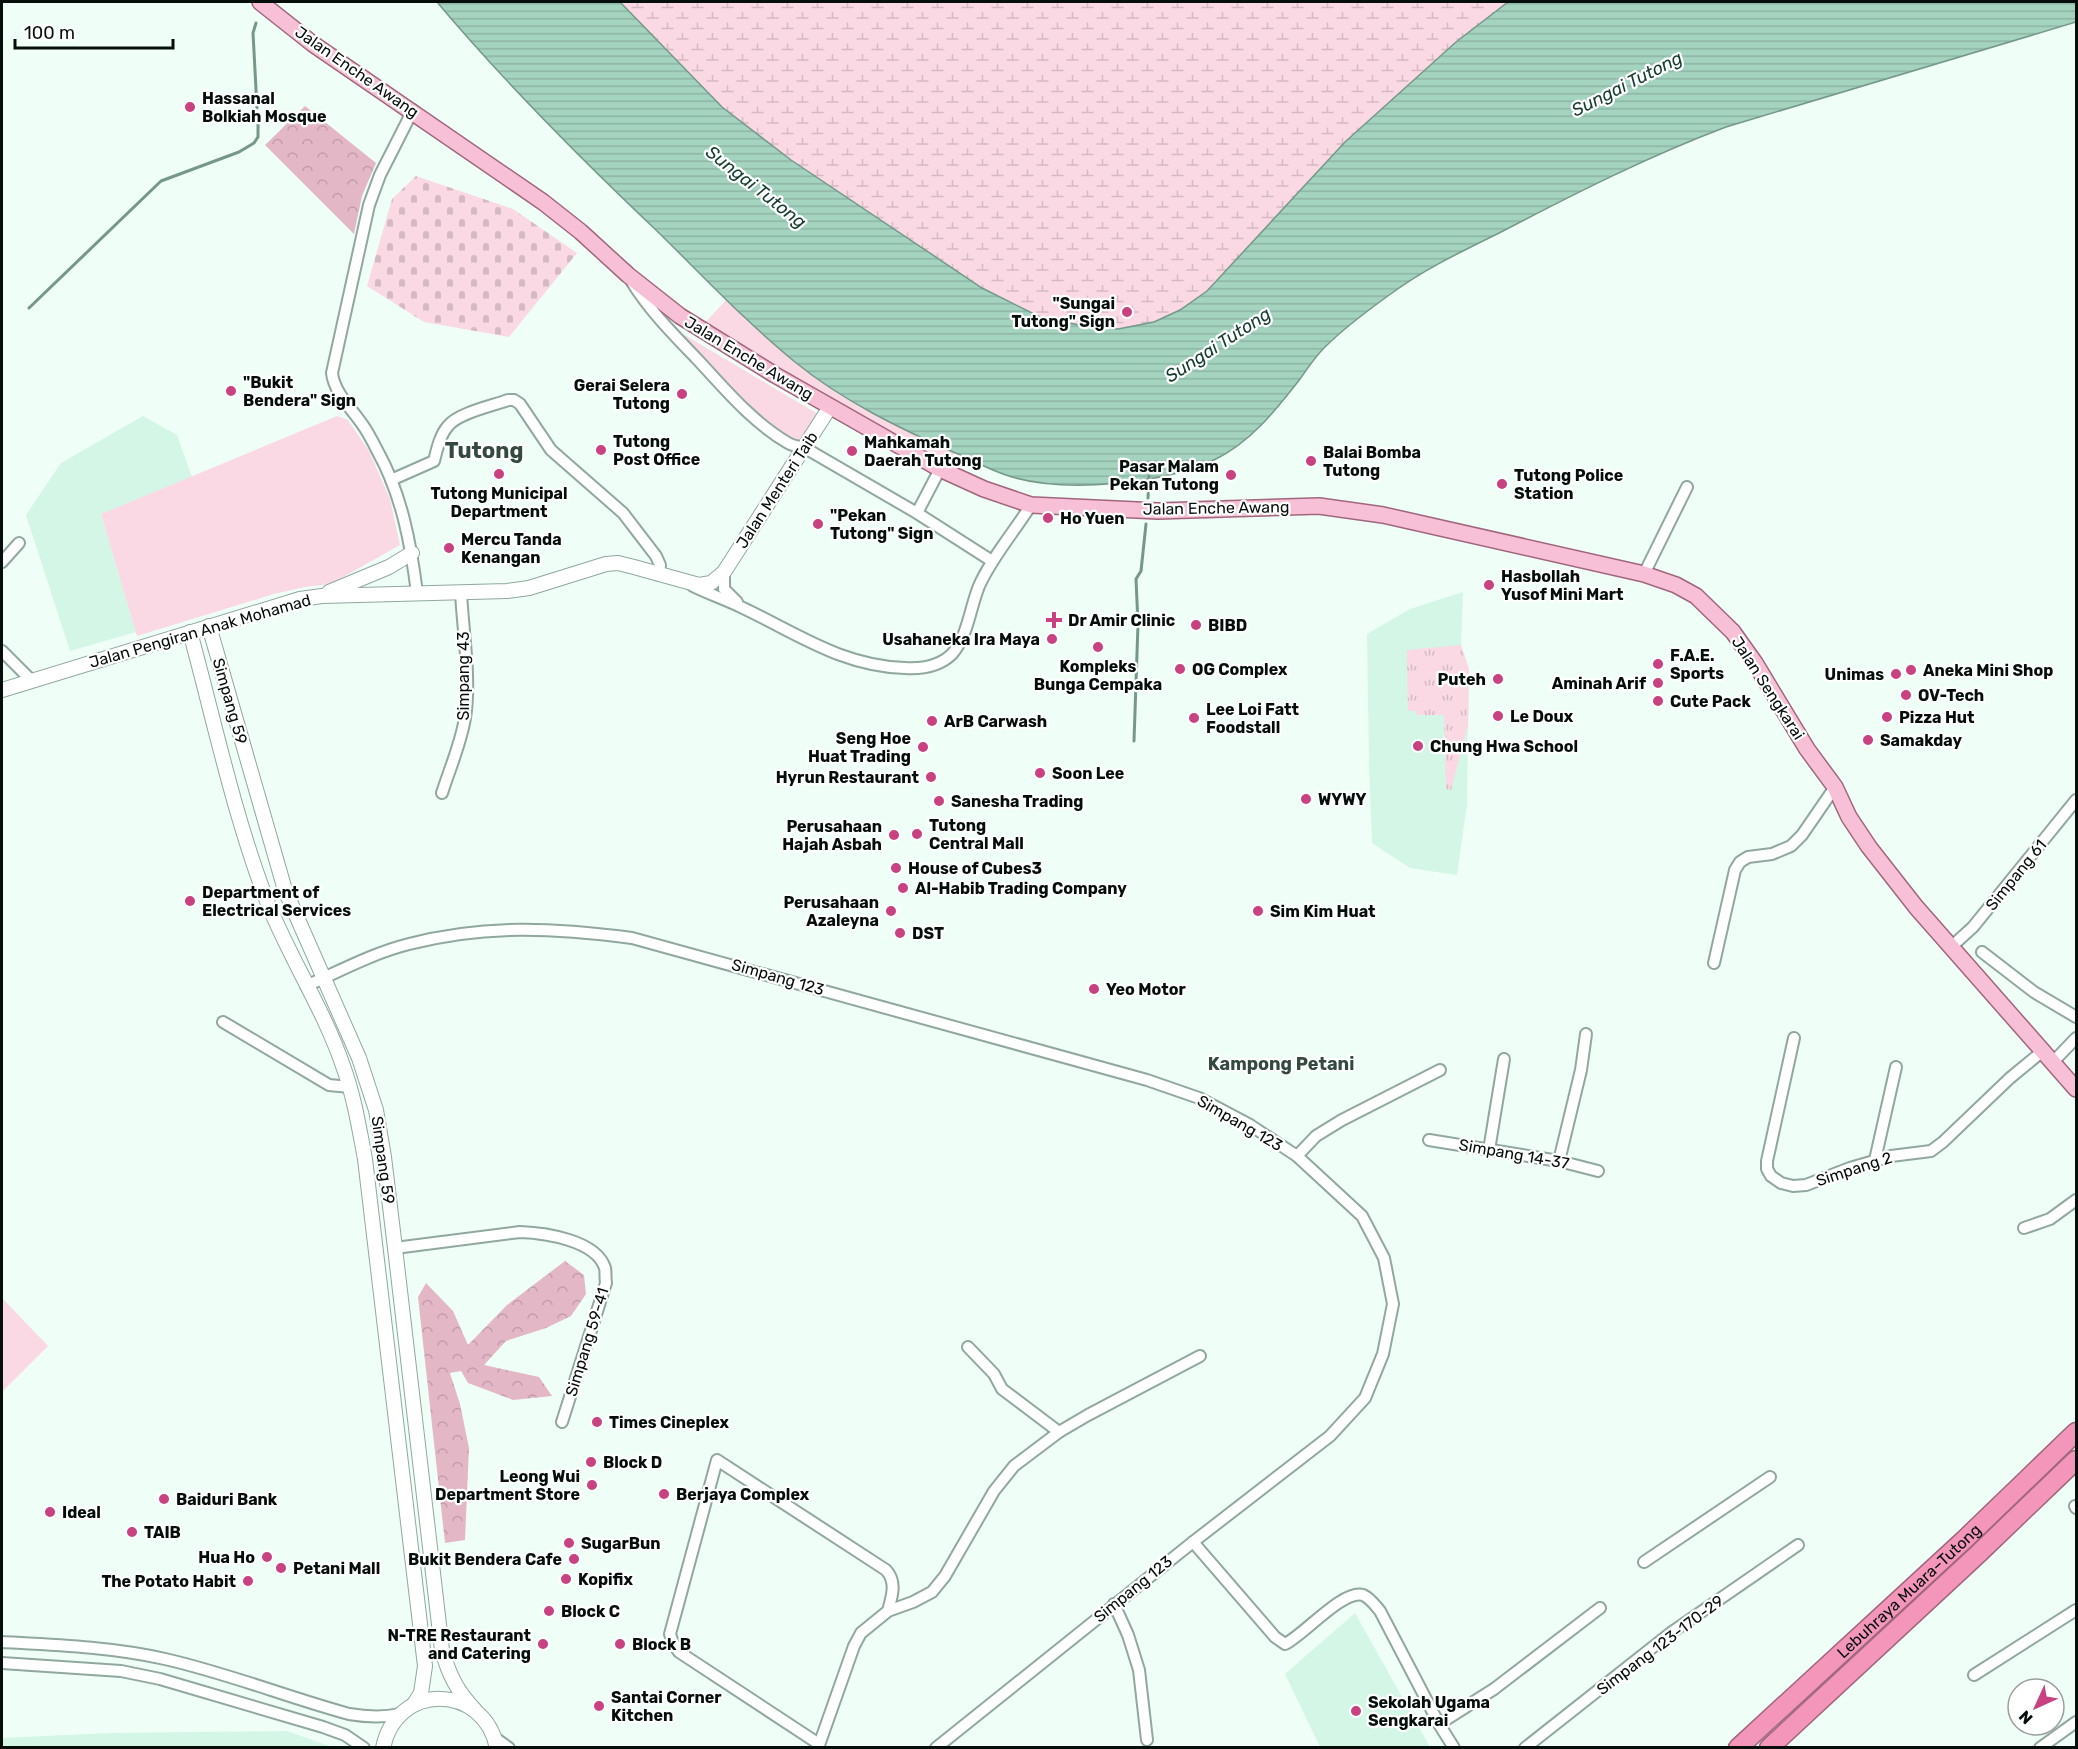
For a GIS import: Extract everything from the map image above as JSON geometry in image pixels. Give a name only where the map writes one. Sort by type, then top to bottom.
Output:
[{"type":"highway","name":"Lebuhraya Muara–Tutong","points":[[1738,1748],[1964,1540],[2076,1432]]},
{"type":"highway","name":"Lebuhraya Muara–Tutong","points":[[1769,1748],[2076,1460]]},
{"type":"main road","name":"Jalan Enche Awang","points":[[260,2],[314,44],[543,202],[581,232],[628,275],[707,335],[939,469],[1031,506],[1151,511],[1319,506]]},
{"type":"main road","name":"Jalan Sengkarai","points":[[1319,506],[1383,515],[1644,574],[1676,585],[1696,596],[1732,632],[1755,663],[1807,748],[1835,787],[1849,817],[1869,848],[1916,907],[2076,1089]]},
{"type":"street","points":[[413,111],[380,175],[369,205],[332,373],[336,388],[364,426],[391,480],[412,552],[417,593]]},
{"type":"street","points":[[628,275],[643,300],[742,408],[790,444],[806,448],[917,513],[992,561]]},
{"type":"street","points":[[391,480],[434,461],[438,444],[447,427],[456,418],[514,400],[520,404],[551,450],[623,513],[656,556],[660,565],[659,575]]},
{"type":"street","name":"Jalan Menteri Taib","points":[[724,572],[794,461],[806,448],[830,407]]},
{"type":"street","points":[[917,513],[939,469]]},
{"type":"street","points":[[1644,574],[1687,487]]},
{"type":"street","points":[[683,582],[744,608],[801,639],[839,656],[900,668],[930,666],[947,658],[957,647],[979,588],[992,561],[1031,506]]},
{"type":"street","points":[[2,562],[19,543]]},
{"type":"street","points":[[322,596],[389,567],[412,552]]},
{"type":"street","name":"Jalan Pengiran Anak Mohamad","points":[[2,690],[300,599],[322,596],[507,591],[529,588],[606,564],[618,563],[683,582],[705,585],[716,580],[724,572]]},
{"type":"street","points":[[724,572],[724,589],[744,608]]},
{"type":"street","name":"Simpang 43","points":[[442,793],[466,715],[461,593]]},
{"type":"street","name":"Simpang 59","points":[[209,626],[285,890],[359,1058],[376,1110],[384,1157],[442,1650],[452,1679],[461,1696],[488,1722],[496,1743]]},
{"type":"street","name":"Simpang 59","points":[[190,632],[248,844],[265,896],[332,1038],[357,1113],[365,1159],[425,1666],[421,1693],[414,1704]]},
{"type":"street","points":[[2,651],[32,681]]},
{"type":"street","points":[[1714,963],[1735,870],[1740,862],[1748,857],[1772,854],[1791,846],[1802,835],[1835,787]]},
{"type":"street","name":"Simpang 61","points":[[1952,947],[1973,927],[2076,800]]},
{"type":"street","name":"Simpang 123","points":[[306,986],[365,959],[407,945],[471,932],[551,929],[632,938],[1147,1080],[1199,1098],[1250,1125],[1296,1156],[1362,1216],[1384,1258],[1393,1304],[1383,1354],[1365,1398],[1330,1436],[1114,1604],[936,1748]]},
{"type":"street","points":[[1982,952],[2034,992],[2076,1017]]},
{"type":"street","points":[[223,1022],[329,1085],[350,1087]]},
{"type":"street","points":[[1559,1161],[1581,1070],[1586,1034]]},
{"type":"street","name":"Simpang 2","points":[[1794,1038],[1767,1161],[1767,1170],[1771,1176],[1781,1183],[1793,1186],[1806,1185],[1875,1160],[1931,1151],[2010,1078],[2076,1038]]},
{"type":"street","points":[[1489,1150],[1504,1059]]},
{"type":"street","points":[[1875,1160],[1896,1067]]},
{"type":"street","points":[[1296,1156],[1316,1136],[1342,1120],[1440,1070]]},
{"type":"street","name":"Simpang 14-37","points":[[1429,1140],[1559,1161],[1598,1171]]},
{"type":"street","points":[[2024,1228],[2050,1219],[2076,1200]]},
{"type":"street","name":"Simpang 59-41","points":[[395,1248],[520,1232],[571,1241],[587,1247],[598,1257],[605,1268],[606,1283],[562,1422]]},
{"type":"street","points":[[968,1347],[994,1374],[1002,1389],[1059,1432]]},
{"type":"street","points":[[888,1611],[893,1584],[886,1570],[717,1460],[670,1634],[673,1643],[679,1652],[818,1746],[854,1646],[861,1633],[888,1611],[932,1592],[945,1576],[994,1491],[1014,1466],[1059,1432],[1200,1356]]},
{"type":"street","points":[[1644,1562],[1770,1477]]},
{"type":"street","points":[[1193,1542],[1275,1637],[1285,1644],[1295,1639],[1349,1596],[1361,1594],[1371,1600],[1380,1611],[1454,1748]]},
{"type":"street","name":"Simpang 123-170-29","points":[[1525,1748],[1672,1632],[1798,1545]]},
{"type":"street","points":[[1114,1604],[1128,1635],[1139,1670],[1147,1740]]},
{"type":"street","points":[[1439,1724],[1494,1689],[1600,1608]]},
{"type":"street","points":[[1974,1675],[2076,1610]]},
{"type":"street","points":[[2,1642],[121,1651],[165,1659],[349,1714],[387,1717],[400,1714]]},
{"type":"street","points":[[76,1667],[78,1646]]},
{"type":"street","points":[[2,1663],[121,1671],[160,1679],[323,1727],[345,1735],[364,1748]]},
{"type":"street","points":[[383,1748],[391,1725],[400,1714],[414,1704],[435,1698],[456,1700],[475,1710]]},
{"type":"street","points":[[2040,1748],[2076,1722]]},
{"type":"street","points":[[496,1743],[509,1748]]},
{"type":"shaded area","points":[[143,416],[177,435],[192,477],[101,514],[136,632],[70,651],[26,515],[61,463]]},
{"type":"shaded area","name":"Chung Hwa School","points":[[1463,592],[1461,645],[1469,669],[1467,804],[1457,875],[1410,868],[1372,843],[1367,634],[1410,609]]},
{"type":"shaded area","name":"Sekolah Ugama Sengkarai","points":[[1355,1613],[1430,1747],[1320,1747],[1285,1674]]},
{"type":"shaded area","points":[[287,1731],[332,1747],[2,1747],[2,1738],[112,1733]]},
{"type":"green space","points":[[620,2],[1508,2],[1456,42],[1345,142],[1207,291],[1180,310],[1154,322],[1118,329],[1042,318],[982,288],[791,160],[722,107]]},
{"type":"green space","points":[[305,106],[376,163],[362,196],[354,234],[265,145]]},
{"type":"green space","points":[[416,176],[513,209],[577,253],[509,337],[424,322],[367,286],[392,199]]},
{"type":"green space","points":[[727,299],[783,351],[843,397],[884,420],[955,452],[946,468],[703,325]]},
{"type":"green space","points":[[678,331],[823,417],[802,448],[760,420]]},
{"type":"green space","points":[[337,416],[348,420],[369,451],[390,499],[400,545],[331,584],[274,594],[137,636],[101,514]]},
{"type":"green space","points":[[1461,645],[1469,669],[1468,726],[1451,790],[1446,789],[1444,715],[1416,715],[1416,711],[1408,711],[1407,650]]},
{"type":"green space","points":[[565,1261],[584,1275],[586,1294],[571,1316],[546,1328],[506,1341],[484,1365],[539,1377],[552,1396],[513,1400],[468,1383],[461,1371],[450,1373],[460,1404],[469,1448],[465,1540],[445,1543],[418,1297],[426,1283],[453,1311],[468,1345],[507,1305]]},
{"type":"green space","points":[[2,1298],[48,1346],[2,1392]]},
{"type":"water","name":"Sungai Tutong","points":[[437,2],[620,2],[722,107],[791,160],[982,288],[1042,318],[1118,329],[1154,322],[1180,310],[1207,291],[1345,142],[1456,42],[1508,2],[2076,2],[2076,22],[1726,127],[1613,176],[1446,260],[1418,275],[1392,293],[1324,348],[1272,414],[1251,435],[1227,453],[1193,468],[1168,475],[1114,484],[1086,485],[1034,482],[997,472],[891,423],[851,401],[813,376],[742,315],[571,148],[489,62]]},
{"type":"waterway","points":[[256,23],[253,33],[257,108]]},
{"type":"waterway","points":[[29,308],[161,181],[239,152],[254,143],[258,137],[258,122]]},
{"type":"waterway","points":[[1148,498],[1149,476]]},
{"type":"waterway","points":[[1134,741],[1138,624],[1136,579],[1141,571],[1146,524]]},
{"type":"place","name":"Hassanal Bolkiah Mosque","points":[[190,107]]},
{"type":"place","name":"\"Sungai Tutong\" Sign","points":[[1127,312]]},
{"type":"place","name":"\"Bukit Bendera\" Sign","points":[[231,391]]},
{"type":"place","name":"Gerai Selera Tutong","points":[[682,394]]},
{"type":"place","name":"Tutong Post Office","points":[[601,450]]},
{"type":"place","name":"Mahkamah Daerah Tutong","points":[[852,451]]},
{"type":"place","name":"Balai Bomba Tutong","points":[[1311,461]]},
{"type":"place","name":"Tutong Municipal Department","points":[[499,474]]},
{"type":"place","name":"Pasar Malam Pekan Tutong","points":[[1231,475]]},
{"type":"place","name":"Tutong Police Station","points":[[1502,484]]},
{"type":"place","name":"Ho Yuen","points":[[1048,518]]},
{"type":"place","name":"\"Pekan Tutong\" Sign","points":[[818,524]]},
{"type":"place","name":"Mercu Tanda Kenangan","points":[[449,548]]},
{"type":"place","name":"Hasbollah Yusof Mini Mart","points":[[1489,585]]},
{"type":"place","name":"Dr Amir Clinic","points":[[1054,620]]},
{"type":"place","name":"BIBD","points":[[1196,625]]},
{"type":"place","name":"Usahaneka Ira Maya","points":[[1052,639]]},
{"type":"place","name":"Kompleks Bunga Cempaka","points":[[1098,647]]},
{"type":"place","name":"F.A.E. Sports","points":[[1658,664]]},
{"type":"place","name":"OG Complex","points":[[1180,669]]},
{"type":"place","name":"Aneka Mini Shop","points":[[1911,670]]},
{"type":"place","name":"Unimas","points":[[1896,674]]},
{"type":"place","name":"Puteh","points":[[1498,679]]},
{"type":"place","name":"Aminah Arif","points":[[1658,683]]},
{"type":"place","name":"OV-Tech","points":[[1906,695]]},
{"type":"place","name":"Cute Pack","points":[[1658,701]]},
{"type":"place","name":"Le Doux","points":[[1498,716]]},
{"type":"place","name":"Pizza Hut","points":[[1887,717]]},
{"type":"place","name":"Lee Loi Fatt Foodstall","points":[[1194,718]]},
{"type":"place","name":"ArB Carwash","points":[[932,721]]},
{"type":"place","name":"Samakday","points":[[1868,740]]},
{"type":"place","name":"Chung Hwa School","points":[[1418,746]]},
{"type":"place","name":"Seng Hoe Huat Trading","points":[[923,747]]},
{"type":"place","name":"Soon Lee","points":[[1040,773]]},
{"type":"place","name":"Hyrun Restaurant","points":[[931,777]]},
{"type":"place","name":"WYWY","points":[[1306,799]]},
{"type":"place","name":"Sanesha Trading","points":[[939,801]]},
{"type":"place","name":"Tutong Central Mall","points":[[917,834]]},
{"type":"place","name":"Perusahaan Hajah Asbah","points":[[894,835]]},
{"type":"place","name":"House of Cubes3","points":[[896,868]]},
{"type":"place","name":"Al-Habib Trading Company","points":[[903,888]]},
{"type":"place","name":"Department of Electrical Services","points":[[190,901]]},
{"type":"place","name":"Perusahaan Azaleyna","points":[[891,911]]},
{"type":"place","name":"Sim Kim Huat","points":[[1258,911]]},
{"type":"place","name":"DST","points":[[900,933]]},
{"type":"place","name":"Yeo Motor","points":[[1094,989]]},
{"type":"place","name":"Times Cineplex","points":[[597,1422]]},
{"type":"place","name":"Block D","points":[[591,1462]]},
{"type":"place","name":"Leong Wui Department Store","points":[[592,1485]]},
{"type":"place","name":"Berjaya Complex","points":[[664,1494]]},
{"type":"place","name":"Baiduri Bank","points":[[164,1499]]},
{"type":"place","name":"Ideal","points":[[50,1512]]},
{"type":"place","name":"TAIB","points":[[132,1532]]},
{"type":"place","name":"SugarBun","points":[[569,1543]]},
{"type":"place","name":"Hua Ho","points":[[267,1557]]},
{"type":"place","name":"Bukit Bendera Cafe","points":[[574,1559]]},
{"type":"place","name":"Petani Mall","points":[[281,1568]]},
{"type":"place","name":"Kopifix","points":[[566,1579]]},
{"type":"place","name":"The Potato Habit","points":[[248,1581]]},
{"type":"place","name":"Block C","points":[[549,1611]]},
{"type":"place","name":"N-TRE Restaurant and Catering","points":[[543,1644]]},
{"type":"place","name":"Block B","points":[[620,1644]]},
{"type":"place","name":"Santai Corner Kitchen","points":[[599,1706]]},
{"type":"place","name":"Sekolah Ugama Sengkarai","points":[[1356,1711]]},
{"type":"district","name":"Tutong","points":[[484,450]]},
{"type":"district","name":"Kampong Petani","points":[[1281,1064]]}]
